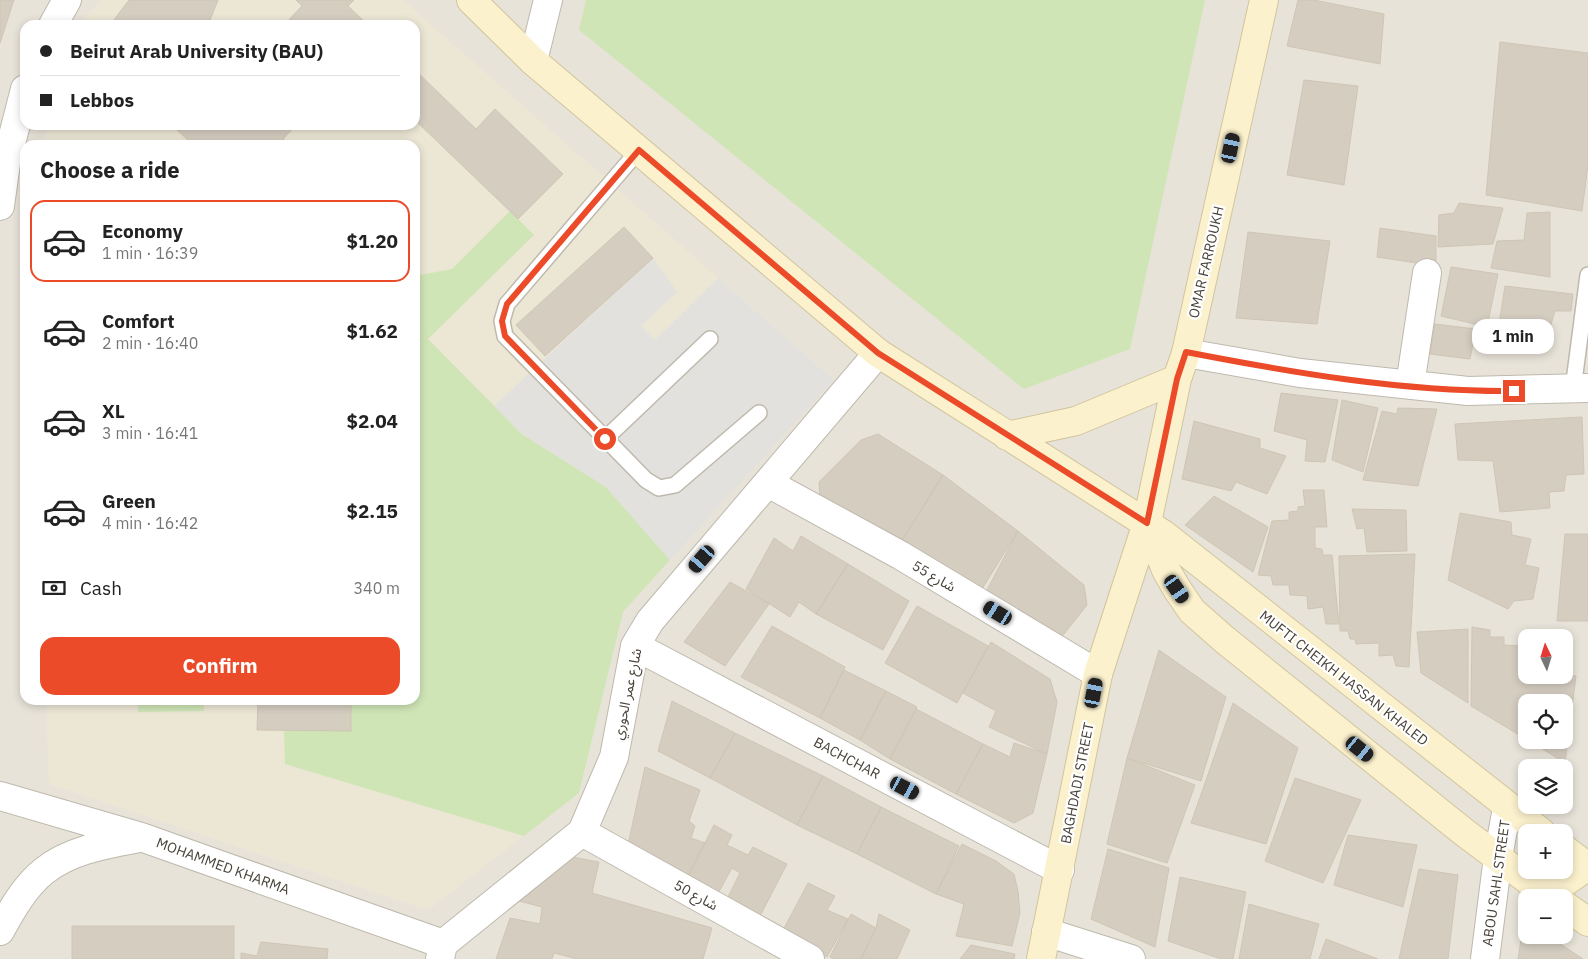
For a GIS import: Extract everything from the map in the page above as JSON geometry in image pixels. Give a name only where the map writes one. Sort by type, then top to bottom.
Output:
[{"type":"main road","name":"MUFTI CHEIKH HASSAN KHALED","points":[[471,0],[533,61],[878,353],[1147,523],[1530,824]]},
{"type":"main road","name":"OMAR FARROUKH","points":[[1147,523],[1177,379],[1186,352],[1264,0]]},
{"type":"main road","points":[[1007,436],[1076,421],[1177,379]]},
{"type":"main road","points":[[1147,523],[1166,570],[1192,611],[1225,640],[1465,834],[1541,889]]},
{"type":"main road","name":"BAGHDADI STREET","points":[[1041,959],[1098,674],[1147,523]]},
{"type":"main road","points":[[1565,889],[1587,866],[1573,856]]},
{"type":"main road","points":[[1573,912],[1588,922]]},
{"type":"street","points":[[56,20],[67,0]]},
{"type":"street","points":[[533,61],[548,0]]},
{"type":"street","points":[[0,206],[6,163],[20,108]]},
{"type":"street","points":[[1410,385],[1427,273]]},
{"type":"street","points":[[1186,352],[1300,373],[1468,391],[1580,389]]},
{"type":"street","name":"شارع عمر الحوري","points":[[442,951],[582,832],[614,757],[635,646],[656,614],[878,353]]},
{"type":"street","name":"شارع 55","points":[[768,483],[900,555],[1098,674]]},
{"type":"street","name":"BACHCHAR","points":[[635,646],[1060,870]]},
{"type":"street","name":"MOHAMMED KHARMA","points":[[0,796],[142,837],[442,951]]},
{"type":"street","name":"ABOU SAHL STREET","points":[[1485,959],[1498,857],[1507,808]]},
{"type":"street","name":"شارع 50","points":[[582,832],[810,959]]},
{"type":"street","points":[[0,931],[13,908],[43,871],[88,849],[142,837]]},
{"type":"street","points":[[1046,932],[1131,959]]},
{"type":"lane","points":[[639,150],[507,304],[502,321],[505,336],[646,480],[659,488],[675,485],[760,413]]},
{"type":"lane","points":[[1580,389],[1588,275]]},
{"type":"lane","points":[[605,439],[710,339]]},
{"type":"shaded area","points":[[0,0],[1588,0],[1588,959],[0,959]]},
{"type":"shaded area","points":[[101,0],[403,0],[834,380],[623,612],[579,793],[428,910],[49,784],[46,705],[420,705],[420,140],[44,140],[46,130],[420,130],[420,20],[83,20]]},
{"type":"shaded area","points":[[653,258],[677,292],[641,326],[655,340],[718,278],[834,380],[670,560],[606,487],[522,434],[494,406]]},
{"type":"green space","points":[[586,0],[1205,0],[1130,349],[1024,389],[579,30]]},
{"type":"green space","points":[[510,211],[534,235],[428,339],[522,434],[606,487],[670,560],[623,612],[579,793],[524,836],[285,764],[284,730],[340,705],[420,705],[420,275],[452,269]]},
{"type":"green space","points":[[138,705],[204,705],[204,711],[138,712]]},
{"type":"building","points":[[0,0],[14,0],[0,43]]},
{"type":"building","points":[[129,0],[218,0],[210,20],[114,20]]},
{"type":"building","points":[[296,0],[354,0],[348,6],[363,20],[289,20],[302,6]]},
{"type":"building","points":[[1298,0],[1314,0],[1384,14],[1380,64],[1287,46]]},
{"type":"building","points":[[1500,42],[1588,53],[1588,165],[1582,211],[1486,195]]},
{"type":"building","points":[[420,75],[476,129],[495,109],[563,174],[518,219],[420,125]]},
{"type":"building","points":[[1304,80],[1358,86],[1344,185],[1287,175]]},
{"type":"building","points":[[177,130],[291,130],[283,139],[284,140],[188,140]]},
{"type":"building","points":[[1459,203],[1503,208],[1493,244],[1438,247],[1439,215],[1454,213]]},
{"type":"building","points":[[1550,212],[1550,277],[1491,268],[1497,241],[1524,240],[1527,213]]},
{"type":"building","points":[[624,227],[653,258],[545,356],[516,325]]},
{"type":"building","points":[[1380,228],[1436,236],[1436,266],[1377,257]]},
{"type":"building","points":[[1248,232],[1330,241],[1317,324],[1236,318]]},
{"type":"building","points":[[1451,267],[1498,274],[1487,327],[1441,316]]},
{"type":"building","points":[[1505,286],[1573,294],[1571,311],[1555,311],[1545,344],[1497,337]]},
{"type":"building","points":[[1435,324],[1476,329],[1470,359],[1430,354]]},
{"type":"building","points":[[1281,393],[1338,400],[1325,462],[1305,461],[1307,440],[1274,431]]},
{"type":"building","points":[[1342,400],[1378,408],[1363,472],[1332,460]]},
{"type":"building","points":[[1398,408],[1437,409],[1418,486],[1363,480],[1382,411],[1397,414]]},
{"type":"building","points":[[1582,417],[1584,474],[1566,475],[1564,491],[1549,492],[1550,508],[1500,512],[1493,461],[1458,460],[1455,424]]},
{"type":"building","points":[[1194,421],[1260,439],[1260,448],[1286,456],[1267,494],[1236,482],[1231,491],[1182,479]]},
{"type":"building","points":[[878,434],[943,475],[901,542],[820,498],[819,482],[861,440]]},
{"type":"building","points":[[943,475],[1018,531],[982,589],[901,542]]},
{"type":"building","points":[[1303,490],[1324,490],[1327,527],[1315,527],[1315,548],[1322,549],[1323,555],[1332,555],[1339,624],[1326,624],[1323,607],[1308,609],[1307,596],[1290,595],[1289,585],[1273,585],[1271,576],[1258,575],[1272,521],[1289,520],[1289,512],[1298,511],[1298,507],[1305,506]]},
{"type":"building","points":[[1214,496],[1268,527],[1253,572],[1185,525]]},
{"type":"building","points":[[1352,509],[1406,510],[1407,551],[1367,552],[1364,528],[1357,529]]},
{"type":"building","points":[[1460,513],[1511,522],[1512,535],[1531,539],[1525,565],[1539,568],[1533,599],[1514,601],[1508,609],[1448,580]]},
{"type":"building","points":[[1018,531],[1084,585],[1087,605],[1060,639],[987,590]]},
{"type":"building","points":[[1565,534],[1588,534],[1588,621],[1557,621]]},
{"type":"building","points":[[801,536],[848,564],[816,614],[799,602],[790,617],[746,589],[774,538],[793,551]]},
{"type":"building","points":[[1415,554],[1409,667],[1396,666],[1393,655],[1379,656],[1379,643],[1356,644],[1355,639],[1350,639],[1348,631],[1340,631],[1339,556]]},
{"type":"building","points":[[848,564],[909,601],[883,650],[816,614]]},
{"type":"building","points":[[730,582],[769,604],[725,666],[684,642]]},
{"type":"building","points":[[917,606],[988,646],[957,703],[885,663]]},
{"type":"building","points":[[772,626],[845,667],[820,718],[741,677]]},
{"type":"building","points":[[1472,627],[1490,630],[1490,637],[1504,637],[1504,645],[1518,646],[1518,684],[1573,684],[1573,676],[1576,676],[1573,700],[1573,694],[1518,694],[1518,734],[1471,706]]},
{"type":"building","points":[[1468,629],[1468,703],[1421,673],[1417,632]]},
{"type":"building","points":[[991,642],[1050,679],[1057,702],[1047,754],[989,727],[996,711],[963,693]]},
{"type":"building","points":[[1159,650],[1226,697],[1201,781],[1127,758]]},
{"type":"building","points":[[844,670],[886,691],[860,740],[820,718]]},
{"type":"building","points":[[886,691],[917,707],[890,759],[860,740]]},
{"type":"building","points":[[672,701],[735,733],[710,778],[658,751]]},
{"type":"building","points":[[1233,703],[1298,748],[1266,844],[1191,823]]},
{"type":"building","points":[[258,705],[351,705],[351,731],[257,730]]},
{"type":"building","points":[[916,709],[983,744],[956,794],[890,759]]},
{"type":"building","points":[[735,733],[823,776],[797,825],[710,778]]},
{"type":"building","points":[[1014,743],[1047,754],[1033,813],[1014,823],[956,794],[983,744],[1010,757]]},
{"type":"building","points":[[1542,749],[1567,749],[1566,759],[1559,759]]},
{"type":"building","points":[[1127,758],[1195,785],[1167,863],[1107,844]]},
{"type":"building","points":[[645,767],[700,790],[689,821],[695,826],[691,838],[705,843],[686,880],[627,849]]},
{"type":"building","points":[[823,776],[881,807],[857,854],[797,825]]},
{"type":"building","points":[[1295,778],[1361,800],[1323,883],[1265,861]]},
{"type":"building","points":[[881,807],[959,846],[936,894],[857,854]]},
{"type":"building","points":[[714,825],[732,835],[727,845],[748,855],[753,847],[787,864],[758,920],[725,903],[740,873],[732,868],[716,897],[686,880]]},
{"type":"building","points":[[1348,835],[1417,845],[1403,907],[1334,885]]},
{"type":"building","points":[[962,844],[996,861],[1014,874],[1020,913],[1012,946],[956,936],[964,904],[936,894]]},
{"type":"building","points":[[1108,849],[1169,868],[1155,947],[1091,919]]},
{"type":"building","points":[[572,857],[599,862],[592,893],[712,928],[703,959],[577,959],[554,953],[552,959],[496,959],[510,918],[540,924],[542,907],[519,901]]},
{"type":"building","points":[[1419,869],[1458,875],[1448,959],[1399,959]]},
{"type":"building","points":[[1180,877],[1246,892],[1233,959],[1221,959],[1168,941]]},
{"type":"building","points":[[808,883],[835,896],[827,910],[848,919],[827,957],[782,932]]},
{"type":"building","points":[[1249,904],[1319,924],[1310,959],[1239,959]]},
{"type":"building","points":[[851,914],[876,928],[861,959],[833,959],[830,957]]},
{"type":"building","points":[[879,914],[910,930],[897,959],[861,959],[876,928]]},
{"type":"building","points":[[72,926],[234,926],[234,959],[72,959]]},
{"type":"building","points":[[1326,939],[1378,959],[1319,959]]},
{"type":"building","points":[[261,942],[328,949],[327,959],[241,959],[241,953],[257,956]]},
{"type":"building","points":[[1520,944],[1560,944],[1583,959],[1518,959]]},
{"type":"building","points":[[971,945],[1015,954],[1014,959],[960,959]]},
{"type":"route","points":[[605,439],[505,336],[502,321],[507,304],[639,150],[878,353],[1147,523],[1177,379],[1186,352],[1252,365],[1351,380],[1468,391],[1514,391]]}]
